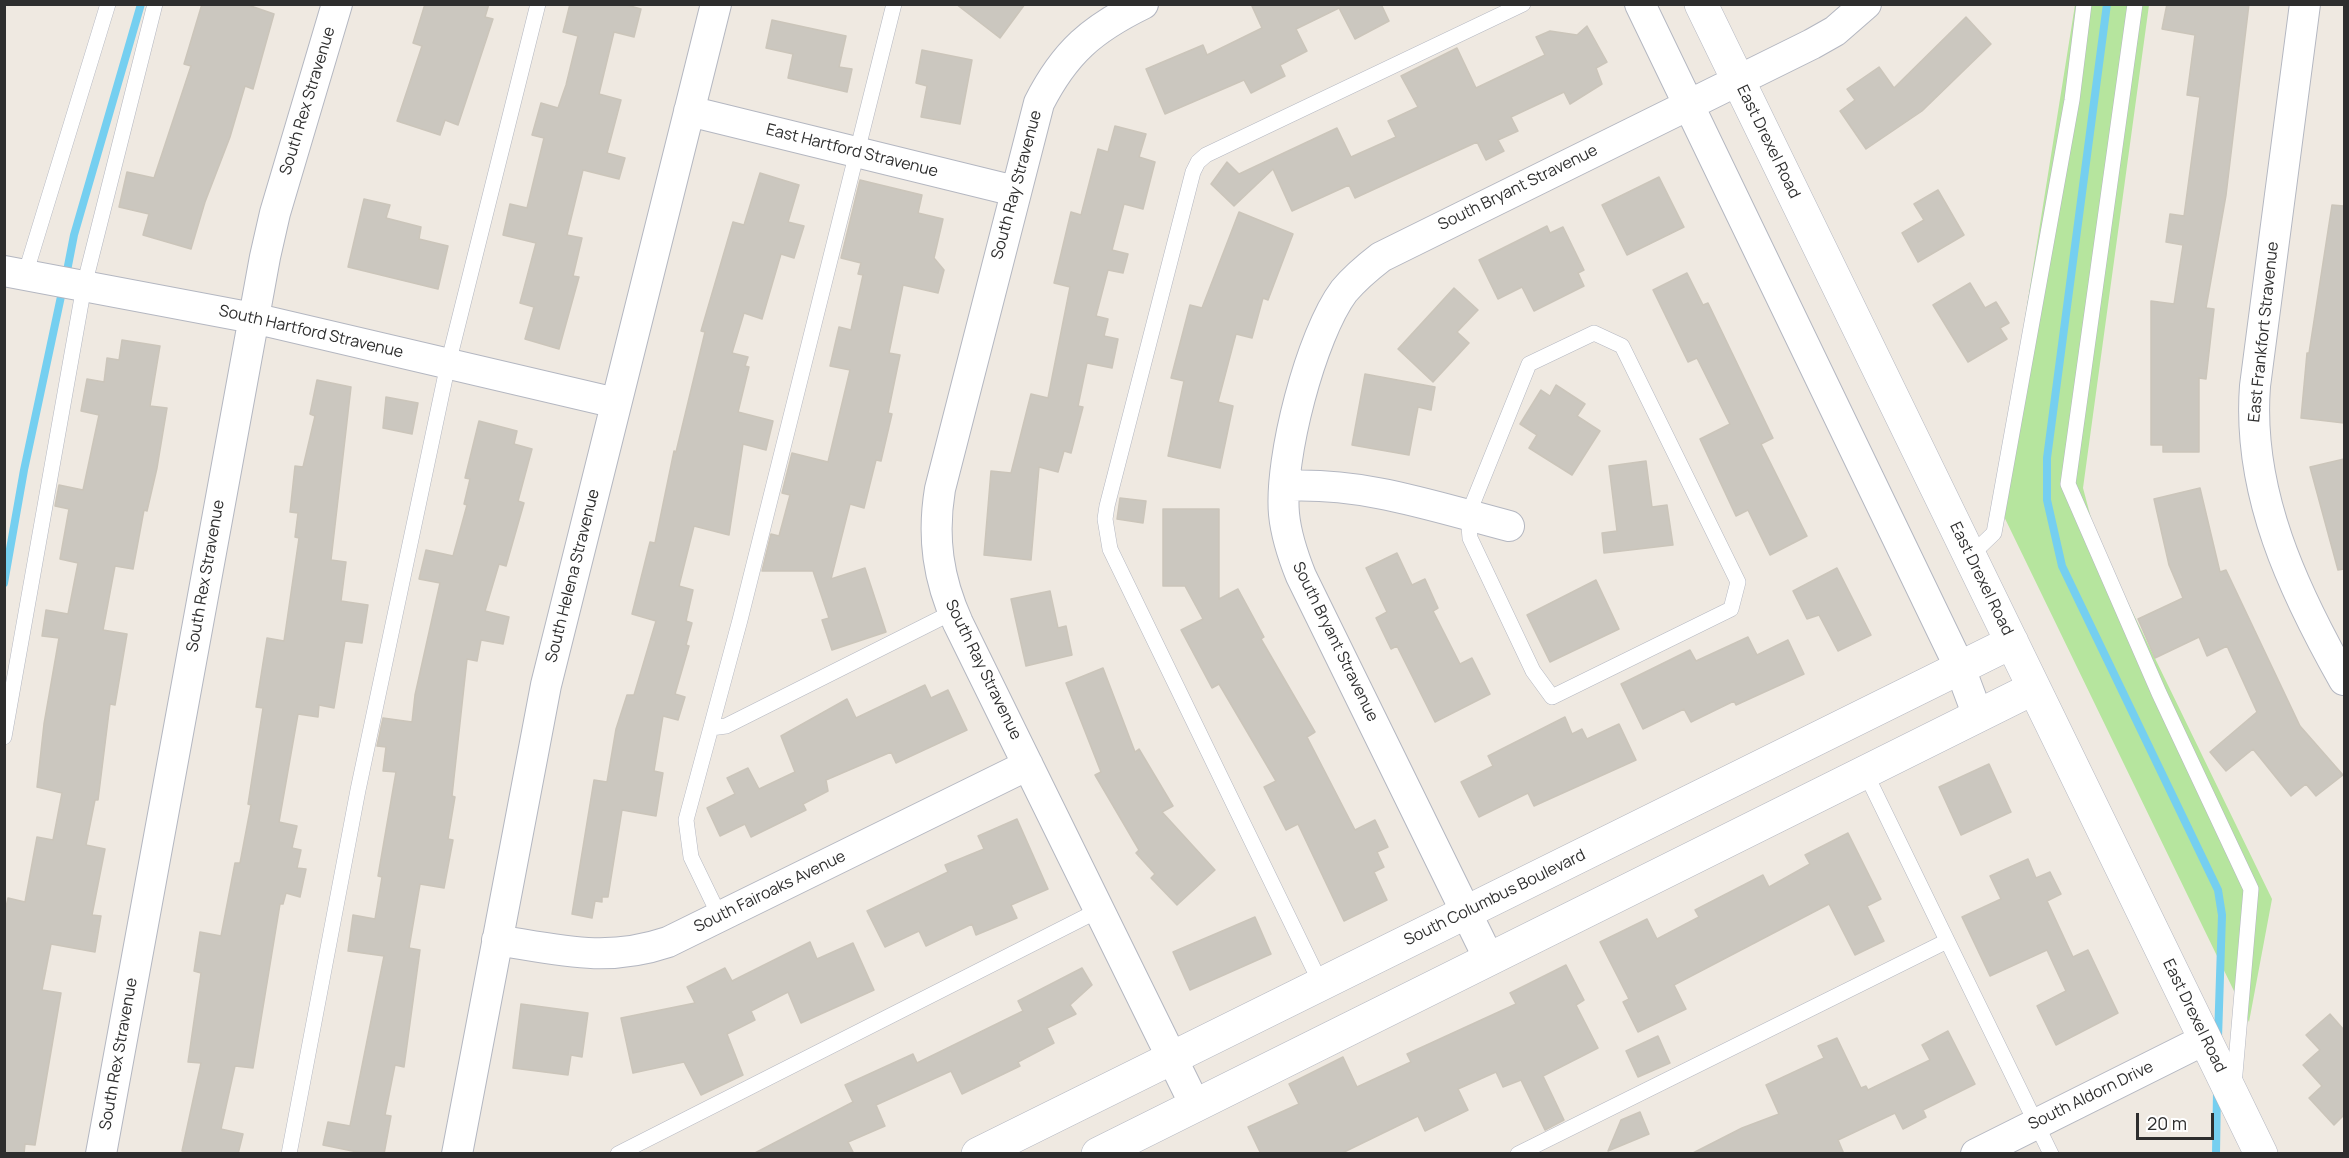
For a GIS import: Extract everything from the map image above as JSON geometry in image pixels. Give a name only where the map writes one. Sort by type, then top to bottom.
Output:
[{"type":"street","name":"South Rex Stravenue","points":[[100,1154],[253,318],[275,213],[337,4]]},
{"type":"street","name":"South Helena Stravenue","points":[[457,1154],[546,685],[716,4]]},
{"type":"street","name":"South Ray Stravenue","points":[[1143,4],[1095,31],[1061,64],[1039,103],[936,511],[937,557],[953,612],[1195,1105]]},
{"type":"street","points":[[1640,4],[1960,668],[1978,716]]},
{"type":"street","name":"East Drexel Road","points":[[1701,4],[2261,1154]]},
{"type":"street","name":"South Bryant Stravenue","points":[[1489,959],[1301,576],[1287,535],[1284,486],[1290,444],[1319,335],[1345,291],[1361,273],[1406,243],[1835,31],[1866,4]]},
{"type":"street","name":"East Frankfort Stravenue","points":[[2305,4],[2255,386],[2254,433],[2258,473],[2272,525],[2291,572],[2344,680]]},
{"type":"street","name":"East Hartford Stravenue","points":[[689,111],[1015,191]]},
{"type":"street","name":"South Hartford Stravenue","points":[[15,273],[253,318],[616,404]]},
{"type":"street","points":[[1284,486],[1336,485],[1363,488],[1509,526]]},
{"type":"street","name":"South Columbus Boulevard","points":[[978,1154],[2012,642]]},
{"type":"street","points":[[1098,1154],[2034,688]]},
{"type":"street","name":"South Fairoaks Avenue","points":[[498,940],[577,953],[623,954],[668,942],[1028,765]]},
{"type":"street","name":"South Aldorn Drive","points":[[1976,1154],[2206,1039]]},
{"type":"lane","points":[[15,273],[108,4]]},
{"type":"lane","points":[[4,737],[84,286],[155,4]]},
{"type":"lane","points":[[289,1154],[358,790],[448,364],[538,4]]},
{"type":"lane","points":[[720,917],[692,857],[686,820],[894,4]]},
{"type":"lane","points":[[1321,984],[1110,549],[1106,533],[1107,506],[1193,172],[1198,162],[1206,155],[1523,4]]},
{"type":"lane","points":[[1970,556],[1994,533],[2072,100],[2084,4]]},
{"type":"lane","points":[[2135,4],[2068,484],[2159,693],[2252,889],[2233,1097]]},
{"type":"lane","points":[[1594,333],[1622,346],[1738,582],[1731,609],[1552,697],[1533,671],[1470,538],[1468,515],[1529,364],[1594,333]]},
{"type":"lane","points":[[711,728],[726,726],[953,612]]},
{"type":"lane","points":[[1865,772],[2051,1154]]},
{"type":"lane","points":[[618,1154],[1099,910]]},
{"type":"lane","points":[[1518,1154],[1947,941]]},
{"type":"green space","points":[[2075,5],[2149,5],[2083,488],[2096,537],[2272,899],[2249,1022],[1996,500]]},
{"type":"building","points":[[202,4],[245,4],[274,14],[253,89],[245,86],[191,249],[143,235],[149,214],[119,207],[127,172],[154,178],[191,66],[184,64]]},
{"type":"building","points":[[425,4],[489,4],[485,17],[493,19],[458,125],[445,120],[440,135],[397,121],[422,46],[413,43]]},
{"type":"building","points":[[570,4],[623,4],[641,9],[634,37],[614,32],[599,94],[621,100],[607,153],[625,158],[619,179],[583,170],[567,235],[582,238],[573,276],[579,277],[559,349],[525,339],[534,307],[520,303],[536,243],[503,235],[510,204],[527,208],[544,138],[532,135],[541,103],[558,108],[566,85],[578,36],[563,32]]},
{"type":"building","points":[[956,4],[1025,4],[1000,38]]},
{"type":"building","points":[[1251,4],[1381,4],[1389,21],[1355,39],[1339,8],[1296,29],[1307,51],[1280,65],[1285,76],[1251,93],[1244,80],[1165,114],[1146,69],[1203,45],[1207,55],[1262,28]]},
{"type":"building","points":[[2167,4],[2249,4],[2226,195],[2206,308],[2214,309],[2206,379],[2199,378],[2199,452],[2163,452],[2163,445],[2151,445],[2151,301],[2174,304],[2183,245],[2166,242],[2170,214],[2184,216],[2200,97],[2187,95],[2195,35],[2162,29]]},
{"type":"building","points":[[1966,17],[1991,44],[1922,111],[1866,149],[1840,111],[1855,100],[1847,89],[1879,67],[1894,88]]},
{"type":"building","points":[[772,20],[846,36],[839,67],[852,69],[847,92],[788,78],[793,54],[766,48]]},
{"type":"building","points":[[1587,26],[1607,62],[1596,68],[1602,84],[1570,104],[1564,92],[1511,117],[1518,131],[1498,140],[1504,151],[1486,160],[1477,142],[1355,198],[1349,185],[1292,211],[1273,169],[1234,206],[1211,184],[1227,162],[1239,174],[1337,128],[1351,157],[1396,137],[1388,121],[1418,107],[1401,76],[1457,48],[1476,88],[1545,55],[1536,37],[1550,31],[1577,35]]},
{"type":"building","points":[[922,50],[972,60],[960,124],[921,117],[927,86],[916,83]]},
{"type":"building","points":[[1115,126],[1146,134],[1139,157],[1155,162],[1143,209],[1124,204],[1112,250],[1128,254],[1123,273],[1108,270],[1096,316],[1108,319],[1104,336],[1118,339],[1112,368],[1087,363],[1078,406],[1083,407],[1071,453],[1064,451],[1058,472],[1039,467],[1031,560],[984,555],[991,471],[1011,473],[1031,394],[1048,398],[1070,287],[1054,283],[1071,212],[1081,215],[1098,149],[1108,152]]},
{"type":"building","points":[[760,173],[799,185],[788,222],[804,226],[794,258],[781,254],[762,319],[744,313],[732,353],[748,357],[745,366],[749,367],[738,412],[773,421],[766,450],[743,444],[729,535],[694,526],[679,586],[693,590],[686,621],[692,623],[686,645],[689,646],[675,694],[685,697],[678,720],[663,716],[654,771],[663,773],[656,816],[622,810],[608,897],[602,897],[602,902],[595,901],[592,918],[572,914],[594,780],[607,782],[616,729],[627,695],[634,695],[656,621],[632,614],[650,542],[655,543],[674,451],[676,452],[705,332],[701,331],[733,222],[744,225]]},
{"type":"building","points":[[1659,177],[1684,227],[1627,255],[1602,205]]},
{"type":"building","points":[[860,180],[922,195],[918,213],[943,219],[934,258],[944,270],[938,293],[903,285],[889,353],[900,355],[888,413],[892,414],[881,461],[876,460],[864,508],[850,504],[831,579],[865,568],[886,632],[832,650],[822,620],[829,618],[813,571],[762,571],[771,534],[779,536],[790,495],[782,493],[792,453],[828,462],[850,370],[830,366],[839,327],[851,330],[863,275],[858,274],[861,263],[841,258]]},
{"type":"building","points":[[1938,190],[1964,235],[1918,262],[1902,233],[1924,220],[1914,204]]},
{"type":"building","points":[[364,199],[390,205],[386,218],[421,227],[419,239],[448,246],[438,289],[348,267]]},
{"type":"building","points":[[2332,205],[2344,206],[2344,423],[2301,418],[2307,353],[2309,353]]},
{"type":"building","points":[[1239,212],[1293,234],[1268,300],[1263,298],[1252,338],[1236,334],[1218,402],[1233,406],[1220,468],[1168,456],[1184,381],[1171,378],[1190,305],[1202,308]]},
{"type":"building","points":[[1547,226],[1550,233],[1563,227],[1584,270],[1578,273],[1584,286],[1534,311],[1522,287],[1498,299],[1479,260]]},
{"type":"building","points":[[1687,273],[1703,305],[1708,303],[1773,438],[1761,444],[1807,536],[1770,555],[1748,510],[1736,516],[1700,439],[1730,424],[1697,358],[1688,362],[1653,290]]},
{"type":"building","points":[[1970,283],[1985,308],[1996,302],[2009,323],[2000,328],[2007,339],[1968,362],[1933,305]]},
{"type":"building","points":[[1454,288],[1478,310],[1457,332],[1469,343],[1433,382],[1398,349]]},
{"type":"building","points":[[122,340],[160,346],[150,406],[167,408],[157,468],[147,511],[144,510],[133,569],[115,566],[103,630],[127,634],[115,705],[110,704],[98,800],[95,800],[86,845],[105,849],[92,915],[101,916],[95,952],[51,944],[42,990],[61,993],[35,1145],[25,1144],[24,1154],[4,1154],[4,916],[8,898],[25,902],[37,837],[53,840],[62,793],[37,787],[44,724],[59,638],[42,636],[46,610],[68,614],[78,563],[60,559],[69,509],[55,506],[59,485],[83,490],[99,415],[81,411],[87,379],[104,382],[107,358],[119,360]]},
{"type":"building","points":[[1365,374],[1435,387],[1431,410],[1418,407],[1409,455],[1352,445]]},
{"type":"building","points":[[317,380],[351,387],[331,560],[346,562],[341,601],[368,605],[362,643],[345,641],[334,708],[319,705],[318,717],[298,714],[279,822],[297,826],[292,848],[301,850],[297,868],[306,869],[300,897],[286,893],[283,904],[280,904],[253,1068],[235,1066],[221,1129],[243,1134],[238,1154],[194,1154],[182,1151],[201,1063],[188,1062],[201,973],[194,971],[200,932],[221,936],[235,863],[240,863],[251,805],[248,804],[263,708],[256,707],[267,638],[284,641],[299,538],[295,537],[298,513],[290,512],[295,466],[303,467],[315,416],[310,414]]},
{"type":"building","points":[[1556,385],[1585,404],[1577,416],[1600,431],[1572,475],[1529,448],[1537,435],[1520,424],[1541,390],[1550,396]]},
{"type":"building","points":[[386,397],[418,403],[412,434],[383,428]]},
{"type":"building","points":[[479,421],[517,431],[514,444],[532,449],[518,501],[524,503],[506,566],[499,564],[485,611],[509,617],[503,644],[481,640],[477,661],[467,659],[452,796],[455,797],[448,839],[453,840],[444,888],[420,884],[409,948],[420,950],[404,1067],[395,1065],[385,1115],[391,1116],[384,1154],[367,1154],[323,1145],[328,1122],[350,1126],[384,956],[348,951],[353,915],[375,919],[382,877],[378,876],[396,772],[383,771],[386,747],[377,746],[383,718],[412,722],[415,695],[440,583],[419,579],[426,550],[453,556],[467,505],[464,504],[470,479],[465,478]]},
{"type":"building","points":[[2344,459],[2344,569],[2338,570],[2310,467]]},
{"type":"building","points":[[1646,461],[1652,507],[1667,505],[1673,545],[1604,553],[1602,533],[1617,531],[1609,466]]},
{"type":"building","points":[[2200,488],[2220,572],[2226,570],[2300,726],[2343,775],[2316,796],[2306,784],[2291,796],[2253,749],[2226,771],[2210,752],[2257,712],[2227,646],[2207,656],[2199,637],[2155,658],[2138,619],[2183,598],[2169,565],[2154,499]]},
{"type":"building","points":[[1120,498],[1146,501],[1143,523],[1117,519]]},
{"type":"building","points":[[1163,509],[1219,509],[1219,599],[1238,589],[1264,637],[1261,639],[1315,732],[1307,737],[1355,830],[1375,820],[1388,847],[1377,852],[1384,867],[1374,872],[1387,900],[1344,921],[1298,824],[1286,830],[1264,787],[1276,781],[1219,684],[1212,688],[1181,630],[1203,619],[1185,586],[1163,586]]},
{"type":"building","points":[[1397,553],[1412,585],[1425,579],[1438,608],[1433,611],[1460,664],[1472,658],[1490,694],[1435,722],[1397,646],[1391,649],[1376,618],[1387,612],[1366,568]]},
{"type":"building","points":[[1837,568],[1871,635],[1838,651],[1819,615],[1807,619],[1793,591]]},
{"type":"building","points":[[1596,580],[1619,629],[1550,662],[1527,615]]},
{"type":"building","points":[[1050,591],[1058,628],[1066,626],[1072,655],[1026,666],[1011,599]]},
{"type":"building","points":[[1748,637],[1757,655],[1788,640],[1804,674],[1736,705],[1734,701],[1691,722],[1684,709],[1643,729],[1621,684],[1690,650],[1696,661]]},
{"type":"building","points":[[1103,668],[1135,752],[1139,749],[1173,806],[1162,812],[1215,870],[1177,905],[1151,878],[1155,874],[1136,853],[1139,850],[1095,775],[1101,772],[1066,683]]},
{"type":"building","points":[[925,685],[931,698],[948,690],[967,730],[896,763],[891,752],[826,780],[828,791],[803,804],[806,810],[751,837],[745,824],[720,836],[707,808],[735,794],[727,778],[748,768],[759,789],[795,772],[781,736],[847,699],[856,718]]},
{"type":"building","points":[[1565,717],[1572,734],[1582,729],[1587,739],[1619,724],[1636,760],[1534,806],[1528,793],[1479,817],[1461,782],[1493,766],[1488,756]]},
{"type":"building","points":[[1989,764],[2011,812],[1961,835],[1939,787]]},
{"type":"building","points":[[1017,819],[1048,889],[1011,905],[1017,918],[976,935],[972,924],[926,946],[919,931],[885,947],[867,911],[948,872],[945,865],[984,849],[978,836]]},
{"type":"building","points":[[1848,833],[1881,899],[1867,906],[1884,941],[1855,955],[1829,904],[1674,985],[1686,1009],[1638,1032],[1623,1002],[1629,999],[1600,942],[1647,919],[1657,939],[1699,917],[1695,910],[1763,875],[1769,887],[1810,864],[1805,855]]},
{"type":"building","points":[[2028,859],[2036,878],[2050,872],[2061,894],[2047,901],[2073,957],[2088,950],[2118,1013],[2056,1045],[2037,1006],[2066,991],[2047,950],[1990,976],[1962,917],[2001,899],[1990,876]]},
{"type":"building","points":[[1255,917],[1271,954],[1190,990],[1173,952]]},
{"type":"building","points":[[810,942],[817,959],[853,943],[874,990],[801,1023],[788,992],[751,1011],[755,1020],[727,1034],[743,1075],[701,1095],[684,1062],[633,1073],[621,1018],[695,1003],[687,987],[725,968],[732,981]]},
{"type":"building","points":[[1566,965],[1584,1000],[1576,1005],[1598,1048],[1543,1076],[1564,1120],[1545,1130],[1521,1080],[1503,1087],[1496,1072],[1458,1089],[1468,1110],[1425,1131],[1418,1116],[1340,1154],[1261,1154],[1248,1127],[1299,1104],[1289,1084],[1343,1057],[1357,1087],[1411,1062],[1407,1054],[1516,1004],[1510,993]]},
{"type":"building","points":[[1082,968],[1092,985],[1070,1005],[1076,1014],[1047,1028],[1054,1043],[1018,1062],[1020,1066],[962,1094],[951,1071],[876,1105],[885,1126],[848,1142],[854,1154],[753,1154],[853,1102],[845,1085],[913,1054],[917,1063],[1023,1011],[1018,1001]]},
{"type":"building","points":[[521,1004],[588,1013],[582,1057],[571,1055],[568,1075],[513,1068]]},
{"type":"building","points":[[2330,1014],[2344,1030],[2344,1115],[2334,1125],[2309,1098],[2322,1086],[2303,1065],[2320,1050],[2306,1035]]},
{"type":"building","points":[[1948,1031],[1975,1084],[1923,1110],[1926,1117],[1903,1129],[1895,1113],[1838,1140],[1844,1154],[1691,1154],[1742,1128],[1779,1114],[1766,1085],[1824,1058],[1818,1046],[1837,1038],[1861,1088],[1866,1086],[1868,1090],[1930,1060],[1922,1045]]},
{"type":"building","points":[[1658,1036],[1670,1063],[1638,1077],[1626,1051]]},
{"type":"building","points":[[1640,1112],[1649,1134],[1608,1151],[1621,1120]]},
{"type":"waterway","points":[[66,276],[74,235],[141,4]]},
{"type":"waterway","points":[[2107,4],[2047,458],[2047,500],[2062,566],[2218,890],[2222,915],[2218,1038]]},
{"type":"waterway","points":[[4,583],[24,470],[63,287]]},
{"type":"waterway","points":[[2216,1154],[2217,1092]]}]
